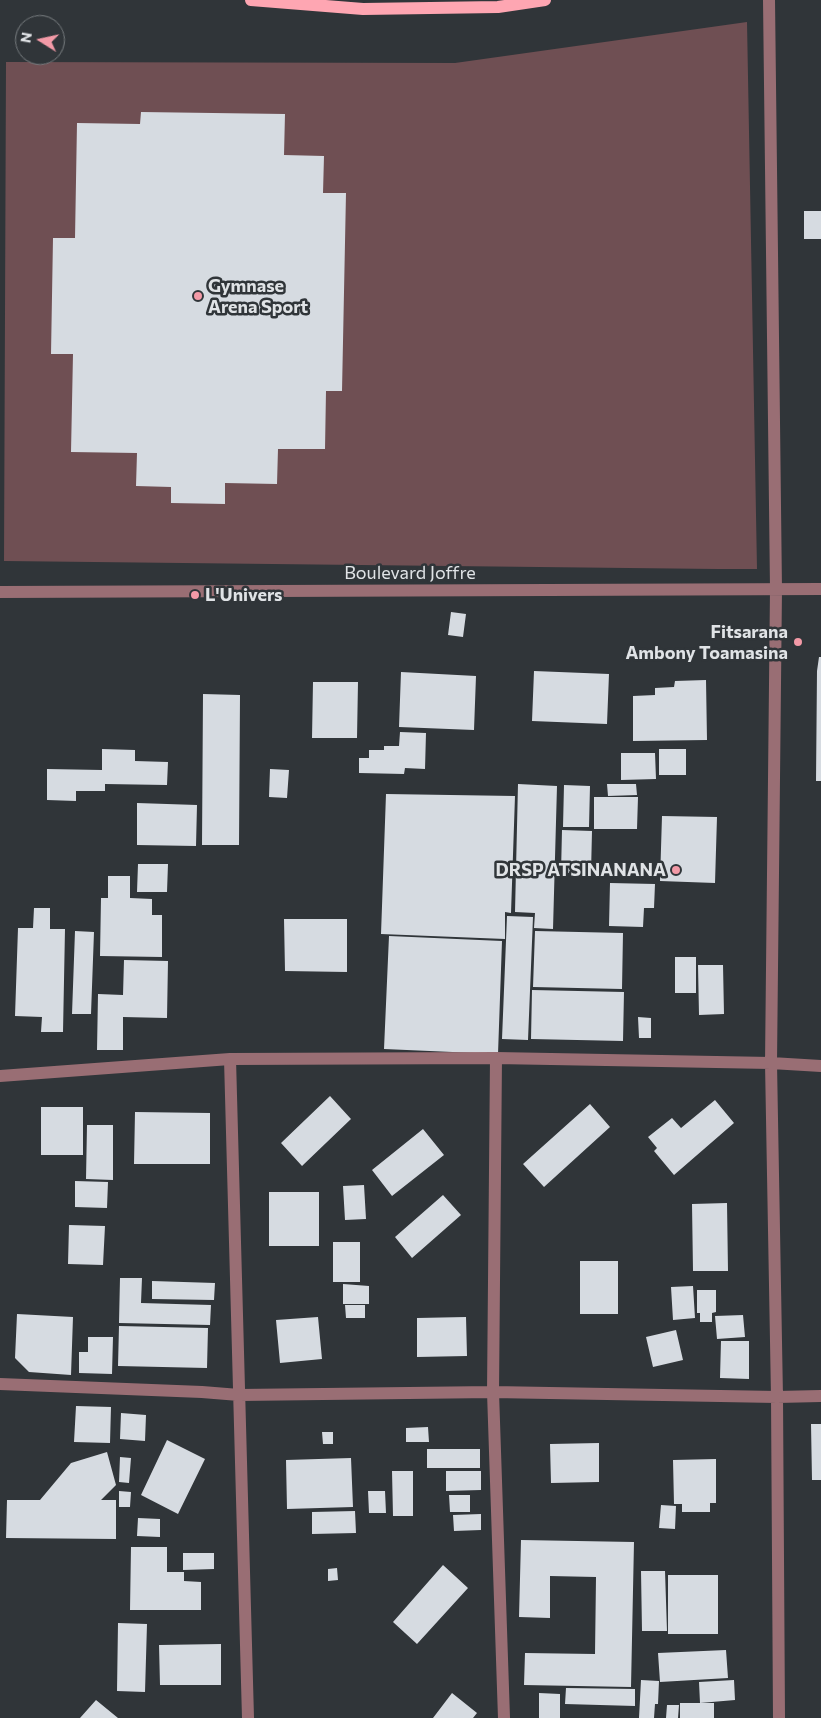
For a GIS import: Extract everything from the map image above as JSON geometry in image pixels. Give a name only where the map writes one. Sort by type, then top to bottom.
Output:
[{"type":"main road","points":[[251,0],[363,9],[498,6],[545,0]]},
{"type":"street","points":[[769,0],[776,589],[771,1063],[777,1397],[779,1718]]},
{"type":"street","name":"Boulevard Joffre","points":[[0,592],[821,589]]},
{"type":"street","points":[[496,1058],[493,1392],[504,1718]]},
{"type":"street","points":[[0,1076],[230,1059],[496,1058],[771,1063],[821,1066]]},
{"type":"street","points":[[230,1059],[248,1718]]},
{"type":"street","points":[[0,1384],[202,1392],[240,1396],[493,1392],[777,1397],[821,1396]]},
{"type":"shaded area","points":[[747,22],[757,569],[4,561],[6,62],[15,62],[15,65],[65,65],[65,62],[455,63]]},
{"type":"building","name":"Gymnase Arena Sport","points":[[141,112],[285,114],[284,155],[324,156],[323,193],[346,193],[342,391],[326,391],[325,449],[278,449],[277,484],[225,483],[225,504],[171,503],[171,487],[136,486],[137,453],[71,452],[73,354],[51,354],[53,238],[75,238],[77,123],[140,124]]},
{"type":"building","points":[[804,211],[821,211],[821,239],[804,239]]},
{"type":"building","points":[[451,612],[466,614],[463,637],[448,635]]},
{"type":"building","points":[[819,657],[821,657],[821,781],[816,781],[817,671]]},
{"type":"building","points":[[534,671],[609,674],[607,724],[532,721]]},
{"type":"building","points":[[401,672],[476,676],[474,730],[399,727]]},
{"type":"building","points":[[706,680],[707,740],[633,741],[633,696],[655,695],[655,688],[674,687],[675,681]]},
{"type":"building","points":[[313,682],[358,682],[357,738],[312,738]]},
{"type":"building","points":[[203,694],[240,695],[239,845],[202,845]]},
{"type":"building","points":[[400,732],[426,733],[425,769],[405,768],[404,774],[359,773],[359,758],[369,758],[369,750],[384,750],[384,746],[399,746]]},
{"type":"building","points":[[102,749],[135,750],[135,761],[168,762],[167,785],[105,784],[105,791],[76,791],[76,801],[47,800],[47,769],[102,770]]},
{"type":"building","points":[[659,749],[686,749],[686,775],[659,775]]},
{"type":"building","points":[[621,753],[655,753],[656,779],[621,780]]},
{"type":"building","points":[[270,769],[289,770],[287,798],[269,797]]},
{"type":"building","points":[[518,784],[557,786],[553,929],[534,928],[535,913],[515,912]]},
{"type":"building","points":[[607,784],[636,784],[637,795],[608,796]]},
{"type":"building","points":[[564,785],[590,786],[589,827],[563,827]]},
{"type":"building","points":[[386,794],[515,796],[511,913],[505,912],[505,939],[381,934]]},
{"type":"building","points":[[594,797],[638,797],[637,829],[594,829]]},
{"type":"building","points":[[137,803],[197,805],[196,846],[137,845]]},
{"type":"building","points":[[662,816],[717,817],[715,883],[660,881]]},
{"type":"building","points":[[562,830],[592,831],[591,873],[561,873]]},
{"type":"building","points":[[138,864],[168,864],[167,892],[137,892]]},
{"type":"building","points":[[108,876],[130,876],[130,898],[152,899],[152,915],[162,915],[162,957],[100,956],[101,898],[108,898]]},
{"type":"building","points":[[610,883],[655,884],[654,908],[644,908],[643,927],[609,926]]},
{"type":"building","points":[[34,908],[50,908],[50,929],[65,929],[63,1032],[41,1032],[42,1017],[15,1016],[18,928],[33,928]]},
{"type":"building","points":[[507,916],[533,917],[528,1040],[502,1039]]},
{"type":"building","points":[[284,919],[347,919],[347,972],[285,971]]},
{"type":"building","points":[[75,931],[94,932],[91,1014],[72,1014]]},
{"type":"building","points":[[535,931],[623,933],[622,989],[533,987]]},
{"type":"building","points":[[389,936],[502,941],[498,1054],[384,1049]]},
{"type":"building","points":[[675,957],[696,957],[696,993],[675,993]]},
{"type":"building","points":[[124,960],[168,961],[167,1018],[123,1017],[123,1050],[97,1050],[98,994],[123,995]]},
{"type":"building","points":[[698,965],[723,965],[724,1014],[699,1015]]},
{"type":"building","points":[[532,990],[624,992],[623,1041],[531,1039]]},
{"type":"building","points":[[638,1017],[651,1018],[651,1038],[639,1038]]},
{"type":"building","points":[[330,1096],[351,1119],[302,1166],[281,1143]]},
{"type":"building","points":[[715,1100],[734,1123],[674,1175],[654,1151],[657,1148],[648,1137],[672,1118],[681,1128]]},
{"type":"building","points":[[590,1104],[610,1127],[544,1187],[523,1164]]},
{"type":"building","points":[[41,1107],[83,1107],[83,1155],[41,1155]]},
{"type":"building","points":[[135,1112],[210,1113],[210,1164],[134,1164]]},
{"type":"building","points":[[87,1125],[113,1125],[113,1180],[86,1179]]},
{"type":"building","points":[[423,1129],[444,1155],[392,1196],[372,1170]]},
{"type":"building","points":[[75,1181],[108,1182],[107,1208],[75,1207]]},
{"type":"building","points":[[364,1185],[366,1219],[345,1220],[343,1186]]},
{"type":"building","points":[[269,1192],[319,1192],[319,1246],[269,1246]]},
{"type":"building","points":[[443,1195],[461,1215],[412,1258],[395,1237]]},
{"type":"building","points":[[727,1203],[728,1271],[693,1271],[692,1204]]},
{"type":"building","points":[[69,1225],[105,1226],[103,1265],[68,1264]]},
{"type":"building","points":[[333,1242],[360,1242],[360,1282],[333,1282]]},
{"type":"building","points":[[580,1261],[618,1261],[618,1314],[580,1314]]},
{"type":"building","points":[[120,1278],[142,1278],[141,1303],[211,1305],[210,1325],[119,1323]]},
{"type":"building","points":[[152,1281],[215,1283],[214,1300],[152,1299]]},
{"type":"building","points":[[343,1284],[369,1286],[369,1304],[343,1304]]},
{"type":"building","points":[[693,1286],[695,1318],[673,1320],[671,1287]]},
{"type":"building","points":[[697,1290],[716,1290],[716,1312],[712,1313],[712,1322],[700,1322],[700,1313],[697,1313]]},
{"type":"building","points":[[345,1305],[365,1305],[365,1318],[346,1318]]},
{"type":"building","points":[[17,1314],[73,1317],[71,1375],[29,1372],[15,1358]]},
{"type":"building","points":[[743,1315],[745,1337],[717,1339],[715,1316]]},
{"type":"building","points":[[318,1317],[322,1359],[280,1363],[276,1320]]},
{"type":"building","points":[[466,1317],[467,1356],[417,1357],[417,1318]]},
{"type":"building","points":[[119,1326],[208,1328],[207,1368],[118,1366]]},
{"type":"building","points":[[676,1330],[683,1360],[653,1367],[646,1337]]},
{"type":"building","points":[[88,1337],[113,1337],[112,1374],[79,1373],[79,1352],[88,1352]]},
{"type":"building","points":[[721,1341],[749,1341],[749,1379],[720,1378]]},
{"type":"building","points":[[76,1406],[111,1407],[110,1443],[74,1442]]},
{"type":"building","points":[[121,1413],[146,1415],[145,1441],[120,1439]]},
{"type":"building","points":[[811,1424],[821,1424],[821,1480],[812,1480]]},
{"type":"building","points":[[428,1427],[429,1442],[406,1442],[406,1428]]},
{"type":"building","points":[[322,1432],[333,1432],[333,1444],[323,1444]]},
{"type":"building","points":[[167,1440],[205,1459],[178,1514],[141,1495]]},
{"type":"building","points":[[599,1443],[599,1482],[551,1483],[550,1444]]},
{"type":"building","points":[[427,1449],[480,1449],[480,1468],[427,1468]]},
{"type":"building","points":[[107,1452],[116,1485],[101,1500],[116,1500],[116,1539],[6,1538],[7,1500],[40,1500],[71,1463]]},
{"type":"building","points":[[120,1457],[131,1458],[129,1483],[119,1482]]},
{"type":"building","points":[[351,1458],[353,1507],[287,1509],[286,1460]]},
{"type":"building","points":[[716,1459],[716,1503],[710,1503],[710,1512],[682,1512],[682,1504],[674,1504],[673,1460]]},
{"type":"building","points":[[392,1471],[413,1471],[413,1516],[393,1516]]},
{"type":"building","points":[[446,1471],[481,1471],[481,1490],[446,1491]]},
{"type":"building","points":[[119,1491],[131,1492],[130,1507],[119,1507]]},
{"type":"building","points":[[368,1491],[385,1491],[386,1513],[369,1513]]},
{"type":"building","points":[[449,1495],[470,1495],[470,1512],[450,1512]]},
{"type":"building","points":[[661,1505],[676,1506],[675,1529],[659,1528]]},
{"type":"building","points":[[355,1511],[356,1533],[312,1534],[312,1512]]},
{"type":"building","points":[[481,1514],[481,1530],[454,1531],[453,1515]]},
{"type":"building","points":[[138,1518],[160,1519],[160,1537],[137,1536]]},
{"type":"building","points":[[521,1540],[634,1542],[631,1687],[524,1685],[525,1653],[595,1654],[596,1577],[550,1576],[550,1618],[519,1617]]},
{"type":"building","points":[[131,1547],[167,1547],[167,1572],[184,1572],[184,1581],[201,1582],[201,1610],[130,1610]]},
{"type":"building","points":[[183,1553],[214,1553],[214,1569],[183,1570]]},
{"type":"building","points":[[443,1565],[468,1588],[417,1644],[393,1622]]},
{"type":"building","points":[[337,1568],[338,1580],[328,1581],[328,1569]]},
{"type":"building","points":[[641,1571],[665,1571],[667,1631],[642,1631]]},
{"type":"building","points":[[668,1575],[718,1575],[718,1634],[668,1634]]},
{"type":"building","points":[[118,1623],[147,1624],[145,1692],[117,1691]]},
{"type":"building","points":[[221,1644],[221,1685],[160,1685],[159,1645]]},
{"type":"building","points":[[726,1650],[728,1678],[660,1682],[658,1653]]},
{"type":"building","points":[[641,1680],[659,1681],[658,1704],[655,1704],[654,1718],[639,1718]]},
{"type":"building","points":[[734,1680],[735,1700],[700,1703],[699,1682]]},
{"type":"building","points":[[566,1688],[635,1689],[635,1706],[565,1704]]},
{"type":"building","points":[[452,1693],[477,1713],[473,1718],[433,1718]]},
{"type":"building","points":[[539,1693],[560,1694],[560,1718],[539,1718]]},
{"type":"building","points":[[96,1700],[118,1718],[80,1718]]},
{"type":"building","points":[[680,1703],[714,1703],[714,1718],[680,1718]]},
{"type":"building","points":[[667,1705],[679,1705],[678,1718],[666,1718]]},
{"type":"place","name":"Gymnase Arena Sport","points":[[198,296]]},
{"type":"place","name":"L'Univers","points":[[195,595]]},
{"type":"place","name":"Fitsarana Ambony Toamasina","points":[[798,642]]},
{"type":"place","name":"DRSP ATSINANANA","points":[[676,870]]}]
